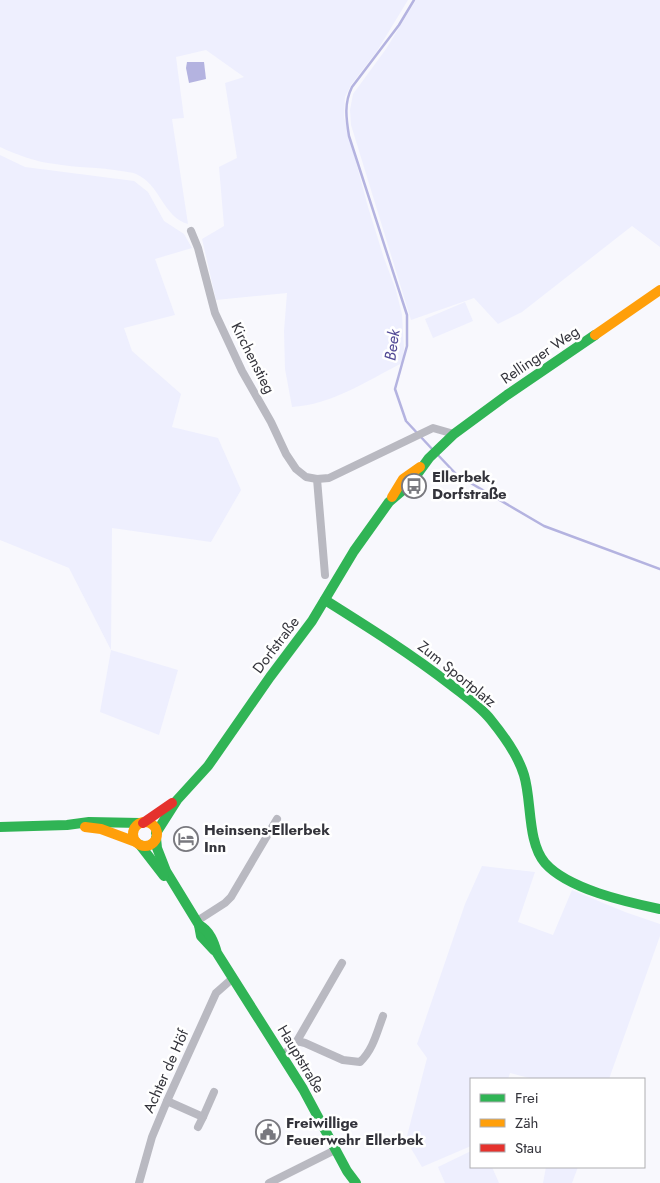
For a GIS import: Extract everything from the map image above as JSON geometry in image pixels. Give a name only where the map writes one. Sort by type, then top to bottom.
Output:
[{"type":"street","name":"Kirchenstieg","points":[[190,231],[198,248],[215,313],[242,371],[271,422],[286,454],[296,469],[306,477],[317,480]]},
{"type":"street","name":"Rellinger Weg","points":[[439,448],[454,434],[507,395],[660,290]]},
{"type":"street","points":[[325,575],[317,480],[329,478],[434,428],[454,434]]},
{"type":"street","name":"Dorfstraße","points":[[156,836],[177,800],[208,766],[312,621],[354,551],[390,502],[410,484],[418,474],[420,467],[439,448]]},
{"type":"street","name":"Zum Sportplatz","points":[[325,600],[408,653],[476,704],[490,720],[524,773],[529,794],[533,835],[537,850],[544,863],[576,883],[621,900],[657,908]]},
{"type":"street","name":"Dorfstraße","points":[[142,823],[177,800]]},
{"type":"street","points":[[198,923],[231,897],[277,819]]},
{"type":"street","points":[[0,827],[67,825],[89,822],[142,823],[153,826],[156,836],[148,846],[101,829],[67,825]]},
{"type":"street","points":[[138,843],[133,832],[142,823]]},
{"type":"street","name":"Hauptstraße","points":[[156,836],[158,854],[178,893]]},
{"type":"street","name":"Hauptstraße","points":[[138,843],[178,893],[198,923],[198,930],[208,946],[217,952],[303,1089],[335,1150],[356,1183]]},
{"type":"street","points":[[283,1056],[296,1041],[342,963]]},
{"type":"street","name":"Achter de Höf","points":[[139,1183],[152,1137],[216,993],[233,978]]},
{"type":"street","points":[[296,1041],[306,1043],[343,1060],[360,1062],[367,1056],[383,1016]]},
{"type":"street","points":[[198,1127],[214,1092]]},
{"type":"street","points":[[167,1101],[203,1117]]},
{"type":"street","points":[[269,1183],[335,1150]]},
{"type":"shaded area","points":[[0,0],[408,0],[377,51],[351,85],[345,97],[344,117],[368,207],[396,290],[402,314],[404,349],[402,363],[335,397],[321,402],[292,407],[285,369],[284,331],[287,293],[216,300],[202,239],[224,226],[219,167],[237,158],[225,83],[244,77],[206,50],[176,57],[184,118],[172,119],[188,224],[173,215],[151,185],[134,173],[48,163],[27,158],[0,147]]},
{"type":"shaded area","points":[[416,0],[660,0],[660,247],[632,226],[522,312],[498,324],[474,298],[411,320],[351,125],[350,110],[353,94],[386,49]]},
{"type":"shaded area","points":[[0,155],[25,167],[134,181],[148,192],[164,221],[184,234],[192,248],[155,259],[175,315],[124,328],[132,351],[181,394],[172,427],[218,438],[241,490],[211,542],[112,528],[111,650],[69,568],[0,540]]},
{"type":"shaded area","points":[[465,302],[473,321],[433,338],[425,319]]},
{"type":"shaded area","points":[[111,650],[178,670],[159,735],[100,712]]},
{"type":"shaded area","points":[[482,866],[535,872],[518,922],[553,935],[572,890],[660,924],[660,936],[609,1078],[529,1078],[510,1073],[508,1078],[470,1078],[470,1146],[422,1167],[406,1140],[427,1058],[417,1044],[465,904]]},
{"type":"shaded area","points":[[470,1151],[470,1168],[492,1168],[499,1183],[445,1183],[438,1167]]},
{"type":"shaded area","points":[[546,1168],[578,1168],[572,1183],[543,1183]]},
{"type":"water","points":[[187,62],[204,62],[206,79],[189,83],[186,68]]},
{"type":"waterway","name":"Beek","points":[[414,0],[399,25],[352,87],[349,93],[347,117],[349,136],[407,315],[407,346],[395,389],[406,421],[433,450]]},
{"type":"waterway","name":"Beek","points":[[437,454],[457,475],[544,526],[660,569]]},
{"type":"traffic: fast","points":[[156,833],[177,800],[208,766],[312,621],[354,551],[389,502],[410,484],[429,458],[454,434],[595,335]]},
{"type":"traffic: fast","points":[[325,600],[436,674],[472,701],[491,720],[510,746],[524,775],[535,844],[545,863],[555,872],[583,887],[631,903],[660,909]]},
{"type":"traffic: fast","points":[[0,827],[67,825],[89,822],[140,823]]},
{"type":"traffic: fast","points":[[156,838],[157,848],[166,871],[199,925],[201,936],[214,950]]},
{"type":"traffic: fast","points":[[140,845],[164,876]]},
{"type":"traffic: fast","points":[[199,925],[211,937],[217,953],[303,1089],[347,1171],[356,1183]]},
{"type":"traffic: slow","points":[[595,335],[660,290]]},
{"type":"traffic: slow","points":[[392,497],[403,479],[420,467]]},
{"type":"traffic: slow","points":[[145,822],[153,826],[157,834],[153,842],[145,846],[137,842],[133,834],[137,826],[145,822]]},
{"type":"traffic: slow","points":[[85,827],[101,829],[136,842]]},
{"type":"traffic: jam","points":[[143,823],[172,803]]},
{"type":"place","name":"Ellerbek, Dorfstraße","points":[[414,486]]},
{"type":"place","name":"Heinsens-Ellerbek Inn","points":[[186,839]]},
{"type":"place","name":"Freiwillige Feuerwehr Ellerbek","points":[[268,1132]]}]
